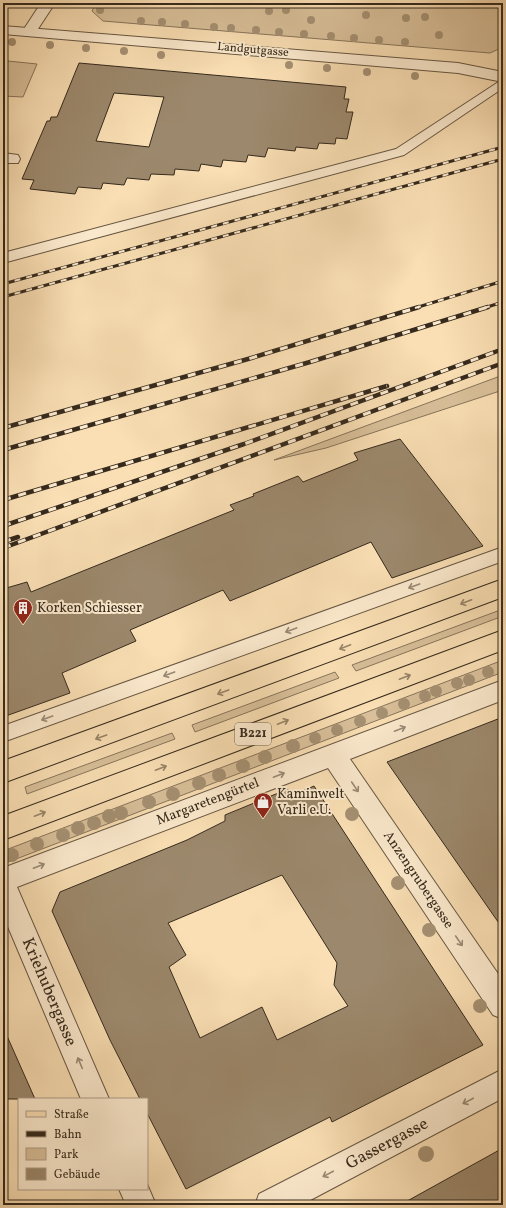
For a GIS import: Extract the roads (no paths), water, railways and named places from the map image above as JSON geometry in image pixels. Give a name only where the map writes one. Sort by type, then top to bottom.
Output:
[{"type":"main road","points":[[3,772],[265,677],[503,588]]},
{"type":"main road","name":"B221","points":[[3,828],[503,640]]},
{"type":"street","points":[[30,32],[48,3]]},
{"type":"street","name":"Landgutgasse","points":[[3,30],[458,68],[503,77]]},
{"type":"street","name":"Margaretengürtel","points":[[3,880],[503,690]]},
{"type":"street","name":"Anzengrubergasse","points":[[333,755],[503,1006]]},
{"type":"street","name":"Kriehubergasse","points":[[3,885],[96,1098]]},
{"type":"street","name":"Gassergasse","points":[[270,1205],[503,1083]]},
{"type":"street","points":[[134,1190],[141,1205]]},
{"type":"lane","points":[[3,258],[400,152],[503,83]]},
{"type":"lane","points":[[3,734],[503,554]]},
{"type":"railway","points":[[3,284],[503,147]]},
{"type":"railway","points":[[3,297],[503,159]]},
{"type":"railway","points":[[415,308],[503,281]]},
{"type":"railway","points":[[484,308],[503,302]]},
{"type":"railway","points":[[3,428],[248,359],[419,307]]},
{"type":"railway","points":[[3,450],[310,362],[488,307]]},
{"type":"railway","points":[[3,526],[244,444],[503,349]]},
{"type":"railway","points":[[3,548],[503,363]]},
{"type":"railway","points":[[3,500],[387,386]]},
{"type":"railway","points":[[3,542],[18,537]]},
{"type":"place","name":"Korken Schiesser","points":[[23,625]]},
{"type":"place","name":"Kaminwelt Varli e.U.","points":[[263,819]]}]
